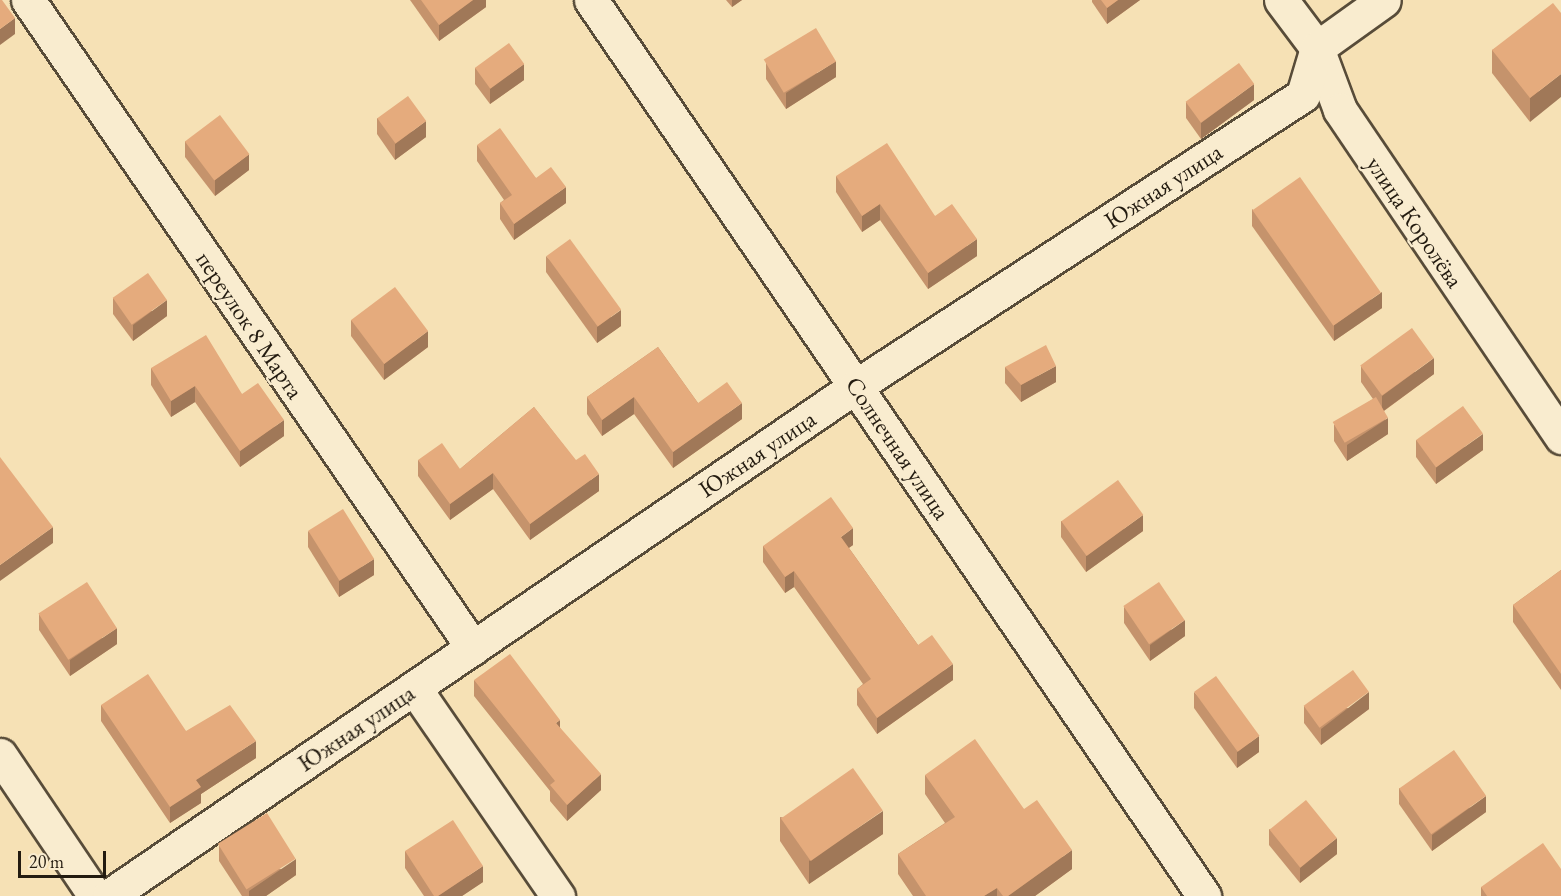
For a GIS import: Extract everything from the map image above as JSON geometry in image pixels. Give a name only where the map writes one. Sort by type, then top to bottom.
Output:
[{"type":"street","name":"переулок 8 Марта","points":[[28,0],[473,648]]},
{"type":"street","name":"Солнечная улица","points":[[591,0],[1204,896]]},
{"type":"street","name":"улица Королёва","points":[[1281,0],[1317,48],[1340,110],[1561,437]]},
{"type":"street","points":[[1317,48],[1384,0]]},
{"type":"street","name":"Южная улица","points":[[109,896],[856,386],[1303,95],[1317,48]]},
{"type":"street","points":[[415,688],[558,896]]},
{"type":"street","points":[[0,755],[95,896]]},
{"type":"building","points":[[0,0],[15,18],[0,29]]},
{"type":"building","points":[[421,0],[473,0],[439,25]]},
{"type":"building","points":[[1101,0],[1118,0],[1107,8]]},
{"type":"building","points":[[1553,3],[1561,13],[1561,74],[1530,98],[1492,50]]},
{"type":"building","points":[[816,28],[836,61],[784,93],[764,59]]},
{"type":"building","points":[[509,43],[524,64],[490,89],[475,68]]},
{"type":"building","points":[[1239,63],[1254,84],[1201,123],[1186,102]]},
{"type":"building","points":[[408,96],[426,121],[395,143],[377,118]]},
{"type":"building","points":[[220,115],[249,154],[214,181],[185,141]]},
{"type":"building","points":[[500,128],[536,178],[551,167],[566,187],[514,224],[500,203],[512,195],[477,145]]},
{"type":"building","points":[[887,143],[935,216],[952,204],[977,239],[928,273],[880,204],[862,216],[836,176]]},
{"type":"building","points":[[1300,177],[1381,293],[1333,326],[1252,210]]},
{"type":"building","points":[[570,239],[621,309],[598,326],[547,256]]},
{"type":"building","points":[[148,273],[167,300],[132,325],[113,298]]},
{"type":"building","points":[[395,287],[428,331],[384,364],[351,320]]},
{"type":"building","points":[[1412,328],[1434,358],[1382,396],[1360,366]]},
{"type":"building","points":[[206,335],[242,394],[258,383],[284,420],[240,451],[195,386],[171,401],[151,368]]},
{"type":"building","points":[[1046,345],[1056,366],[1021,385],[1005,367]]},
{"type":"building","points":[[658,347],[698,403],[727,382],[742,403],[673,452],[634,397],[602,420],[587,397]]},
{"type":"building","points":[[1376,397],[1388,418],[1345,443],[1333,422]]},
{"type":"building","points":[[1463,406],[1483,434],[1436,468],[1416,440]]},
{"type":"building","points":[[534,407],[576,460],[585,454],[599,474],[530,524],[493,473],[450,504],[418,460],[442,443],[460,469]]},
{"type":"building","points":[[0,457],[53,527],[0,565]]},
{"type":"building","points":[[1118,480],[1143,515],[1087,556],[1061,521]]},
{"type":"building","points":[[831,497],[853,528],[841,537],[918,645],[932,635],[953,664],[877,718],[857,689],[871,679],[794,571],[785,577],[763,546]]},
{"type":"building","points":[[343,509],[374,559],[339,581],[308,531]]},
{"type":"building","points":[[1561,570],[1561,674],[1513,605]]},
{"type":"building","points":[[87,582],[117,628],[68,660],[38,614]]},
{"type":"building","points":[[1159,582],[1185,620],[1149,644],[1123,606]]},
{"type":"building","points":[[510,654],[560,720],[556,723],[601,774],[567,805],[550,785],[555,781],[474,680]]},
{"type":"building","points":[[1353,670],[1369,692],[1320,728],[1304,706]]},
{"type":"building","points":[[148,674],[186,731],[230,705],[256,741],[196,780],[201,787],[170,807],[101,705]]},
{"type":"building","points":[[1216,676],[1259,736],[1238,752],[1194,692]]},
{"type":"building","points":[[975,739],[1024,809],[1037,800],[1072,850],[1008,896],[1003,896],[997,888],[984,896],[926,896],[898,854],[955,817],[925,775]]},
{"type":"building","points":[[1454,750],[1486,796],[1431,834],[1399,788]]},
{"type":"building","points":[[853,768],[883,811],[811,861],[781,818]]},
{"type":"building","points":[[1306,800],[1337,838],[1300,868],[1269,830]]},
{"type":"building","points":[[267,813],[296,859],[246,890],[218,844]]},
{"type":"building","points":[[453,820],[483,866],[438,896],[434,896],[405,851]]},
{"type":"building","points":[[1543,843],[1561,869],[1561,896],[1487,896],[1481,887]]}]
